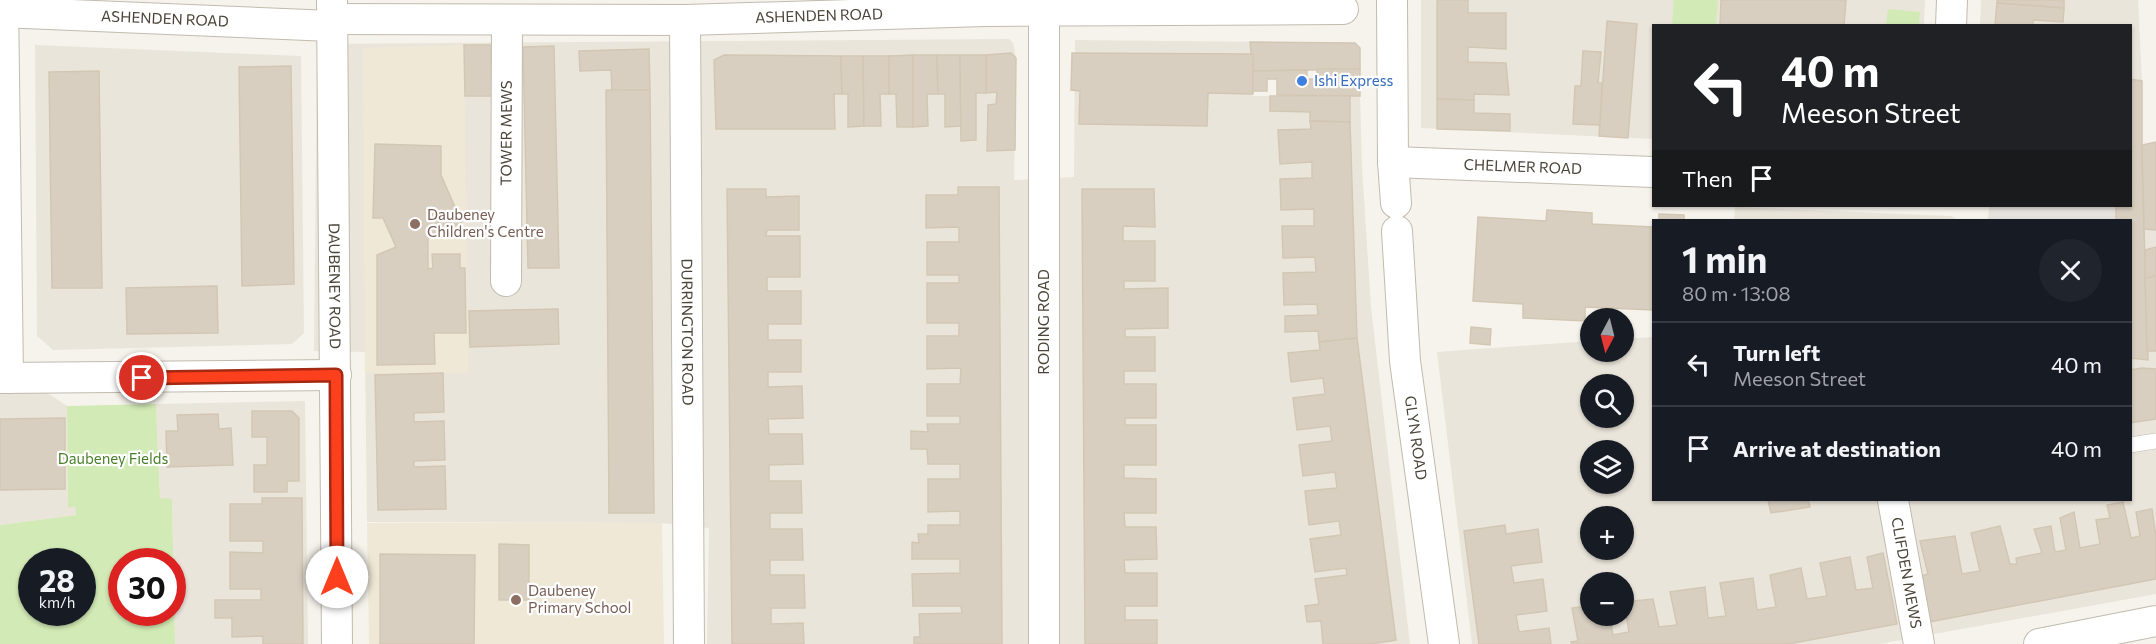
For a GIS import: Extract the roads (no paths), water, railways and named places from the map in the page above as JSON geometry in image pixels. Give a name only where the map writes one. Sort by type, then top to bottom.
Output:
[{"type":"street","name":"GLYN ROAD","points":[[1392,0],[1393,162],[1405,361],[1444,644]]},
{"type":"street","points":[[1951,24],[1952,0]]},
{"type":"street","name":"ASHENDEN ROAD","points":[[2,8],[507,20],[609,10],[685,20],[985,11],[1044,6],[1343,9]]},
{"type":"street","name":"RODING ROAD","points":[[1044,6],[1044,644]]},
{"type":"street","points":[[2,8],[4,378],[336,375]]},
{"type":"street","name":"DAUBENEY ROAD","points":[[331,15],[337,644]]},
{"type":"street","name":"TOWER MEWS","points":[[506,281],[507,20]]},
{"type":"street","name":"DURRINGTON ROAD","points":[[685,20],[689,644]]},
{"type":"street","name":"CHELMER ROAD","points":[[1393,162],[1652,172]]},
{"type":"street","name":"CLIFDEN MEWS","points":[[1893,501],[1918,644]]},
{"type":"street","points":[[2040,644],[2156,621]]},
{"type":"lane","points":[[2132,445],[2156,441]]},
{"type":"place","name":"Ishi Express","points":[[1302,81]]},
{"type":"place","name":"Daubeney Children's Centre","points":[[415,224]]},
{"type":"place","name":"Daubeney Primary School","points":[[516,600]]},
{"type":"park label","name":"Daubeney Fields","points":[[113,459]]}]
